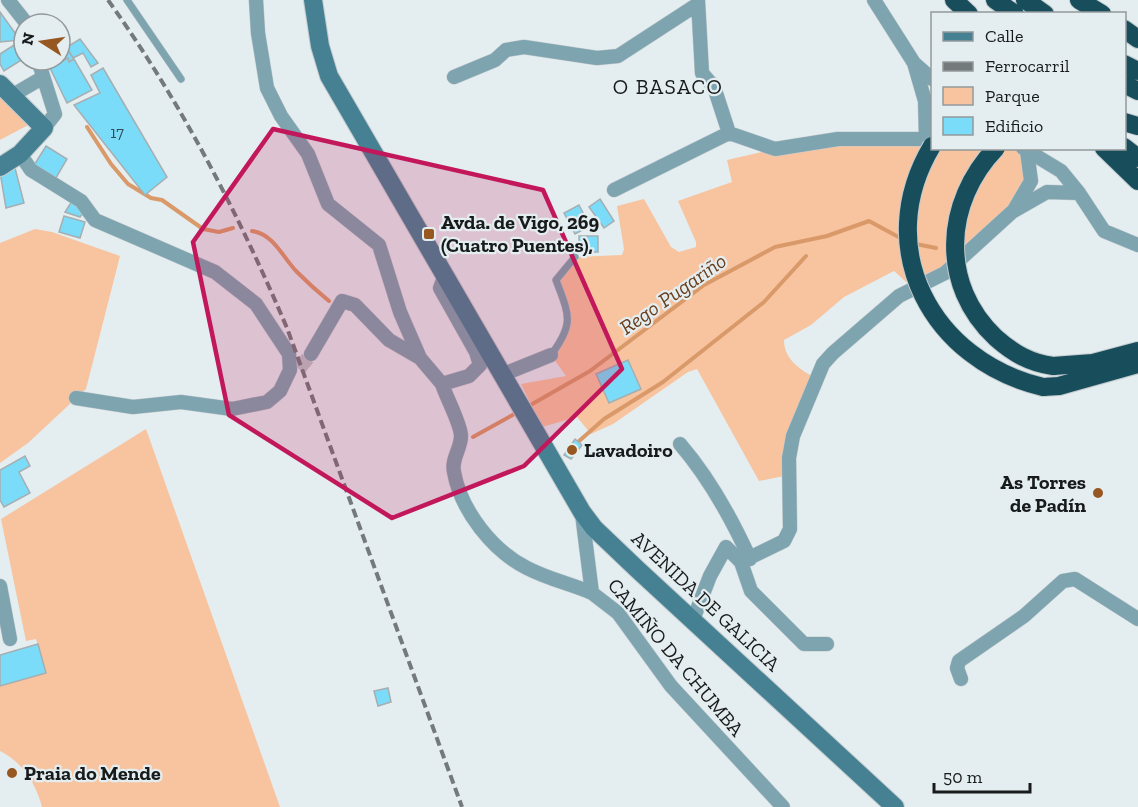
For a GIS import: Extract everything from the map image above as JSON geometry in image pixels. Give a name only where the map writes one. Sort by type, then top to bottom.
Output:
[{"type":"highway","points":[[947,0],[957,12]]},
{"type":"highway","points":[[954,0],[967,12]]},
{"type":"highway","points":[[995,0],[1012,12]]},
{"type":"highway","points":[[1025,0],[1042,12]]},
{"type":"highway","points":[[1079,0],[1099,12]]},
{"type":"highway","points":[[1126,30],[1138,39]]},
{"type":"highway","points":[[930,141],[909,211],[909,240],[920,292],[942,328],[971,356],[1015,381],[1043,387],[1059,386],[1138,364]]},
{"type":"highway","points":[[1126,148],[1138,158]]},
{"type":"highway","points":[[994,150],[975,174],[957,215],[954,250],[957,271],[966,297],[987,329],[1017,354],[1039,364],[1053,366],[1094,363],[1138,351]]},
{"type":"highway","points":[[1106,150],[1138,182]]},
{"type":"main road","name":"AVENIDA DE GALICIA","points":[[313,0],[320,46],[329,76],[582,512],[602,535],[895,807]]},
{"type":"main road","points":[[0,167],[20,154],[44,128],[7,89]]},
{"type":"street","points":[[8,0],[18,12]]},
{"type":"street","points":[[256,0],[258,33],[267,88],[281,116],[308,154],[328,204],[379,245],[400,312],[420,358],[442,384],[461,436],[454,457],[453,471],[463,502],[470,514],[509,558],[529,569],[592,593]]},
{"type":"street","points":[[873,0],[914,63],[931,77]]},
{"type":"street","points":[[454,77],[495,60],[506,50],[524,47],[597,58],[618,56],[698,2]]},
{"type":"street","points":[[698,2],[702,73],[714,87],[729,133]]},
{"type":"street","points":[[615,190],[729,133],[775,149],[838,139],[930,141],[925,101],[914,63]]},
{"type":"street","points":[[41,72],[55,114],[44,128]]},
{"type":"street","points":[[7,89],[42,78]]},
{"type":"street","points":[[1025,150],[1061,171],[1079,193],[1104,231],[1138,245]]},
{"type":"street","points":[[1012,212],[1031,181],[1025,150]]},
{"type":"street","points":[[20,154],[31,170],[81,201],[95,220],[214,272],[256,304],[290,354],[290,370],[280,391]]},
{"type":"street","points":[[745,560],[784,541],[790,529],[789,458],[793,436],[823,364],[832,353],[899,296],[945,273],[1012,212],[1047,192],[1079,193]]},
{"type":"street","points":[[442,384],[469,376],[480,364],[476,352],[440,288],[445,275]]},
{"type":"street","points":[[311,354],[342,301],[355,305],[389,340],[420,358]]},
{"type":"street","points":[[506,378],[551,355]]},
{"type":"street","points":[[76,398],[134,407],[181,402],[232,409],[267,402],[280,391],[298,369]]},
{"type":"street","points":[[680,444],[702,470],[734,524],[745,560],[751,591],[782,625],[804,644],[827,644]]},
{"type":"street","name":"CAMIÑO DA CHUMBA","points":[[582,512],[592,593],[618,613],[671,686],[783,807]]},
{"type":"street","points":[[693,620],[710,576],[726,547],[745,560]]},
{"type":"street","points":[[961,679],[957,668],[959,661],[1024,616],[1063,581],[1075,579],[1138,619]]},
{"type":"street","points":[[0,586],[9,639]]},
{"type":"lane","points":[[127,0],[181,79]]},
{"type":"lane","points":[[551,355],[562,340],[569,323],[556,280],[574,257]]},
{"type":"highlighted area","points":[[273,129],[543,190],[622,369],[524,466],[392,518],[229,415],[193,242]]},
{"type":"green space","points":[[0,92],[32,123],[0,140]]},
{"type":"green space","points":[[903,137],[931,148],[931,150],[1023,150],[1031,181],[1011,213],[945,273],[914,289],[894,271],[844,297],[811,325],[784,340],[790,359],[817,379],[793,436],[789,475],[759,481],[697,369],[688,372],[613,424],[591,434],[577,417],[542,427],[521,384],[566,376],[551,355],[568,330],[556,280],[575,257],[622,255],[624,249],[617,206],[644,199],[671,247],[679,252],[696,247],[696,242],[678,201],[732,182],[727,160],[775,149]]},
{"type":"green space","points":[[35,229],[52,232],[120,256],[86,389],[28,443],[0,463],[0,243]]},
{"type":"green space","points":[[146,429],[280,807],[42,807],[27,774],[15,761],[0,751],[0,686],[46,673],[36,639],[26,641],[1,519]]},
{"type":"building","points":[[0,12],[12,29],[12,41],[0,42]]},
{"type":"building","points":[[80,39],[98,63],[91,67],[83,53],[73,58],[72,44]]},
{"type":"building","points":[[12,46],[12,66],[4,71],[0,64],[0,54]]},
{"type":"building","points":[[74,59],[92,90],[67,103],[52,72],[72,72]]},
{"type":"building","points":[[103,68],[167,177],[145,195],[74,105],[100,93],[91,75]]},
{"type":"building","points":[[46,146],[67,159],[53,183],[31,170]]},
{"type":"building","points":[[15,168],[24,203],[6,208],[0,172]]},
{"type":"building","points":[[600,199],[614,221],[604,228],[589,207]]},
{"type":"building","points":[[72,201],[83,213],[80,217],[65,212]]},
{"type":"building","points":[[579,205],[590,226],[575,234],[564,213]]},
{"type":"building","points":[[64,216],[85,222],[80,238],[59,232]]},
{"type":"building","points":[[579,236],[598,236],[598,252],[579,252]]},
{"type":"building","points":[[628,360],[641,389],[609,403],[596,374]]},
{"type":"building","name":"Lavadoiro","points":[[575,439],[582,445],[571,459],[564,455]]},
{"type":"building","points":[[25,456],[30,466],[19,472],[30,493],[4,507],[0,500],[0,470]]},
{"type":"building","points":[[38,644],[46,673],[0,686],[0,655]]},
{"type":"building","points":[[388,688],[391,702],[378,706],[374,691]]},
{"type":"waterway","name":"Rego Pugariño","points":[[87,127],[111,164],[128,184],[151,198],[162,200],[203,229],[219,232],[233,228]]},
{"type":"waterway","name":"Rego Pugariño","points":[[527,407],[590,371],[704,285],[775,247],[827,236],[869,221],[904,240]]},
{"type":"waterway","name":"Rego Pugariño","points":[[252,231],[260,233],[272,242],[297,272],[329,301]]},
{"type":"waterway","name":"Rego Pugariño","points":[[916,244],[936,248]]},
{"type":"waterway","points":[[578,442],[604,419],[663,382],[764,302],[806,256]]},
{"type":"waterway","name":"Rego Pugariño","points":[[473,437],[518,412]]},
{"type":"tunnel","points":[[299,369],[311,354]]},
{"type":"railway","points":[[108,0],[184,118],[249,243],[287,328],[462,807]]},
{"type":"place","name":"Avda. de Vigo, 269 (Cuatro Puentes),","points":[[429,234]]},
{"type":"place","name":"Lavadoiro","points":[[572,450]]},
{"type":"place","name":"As Torres de Padín","points":[[1098,493]]},
{"type":"place","name":"Praia do Mende","points":[[12,773]]},
{"type":"district","name":"O BASACO","points":[[668,87]]}]
